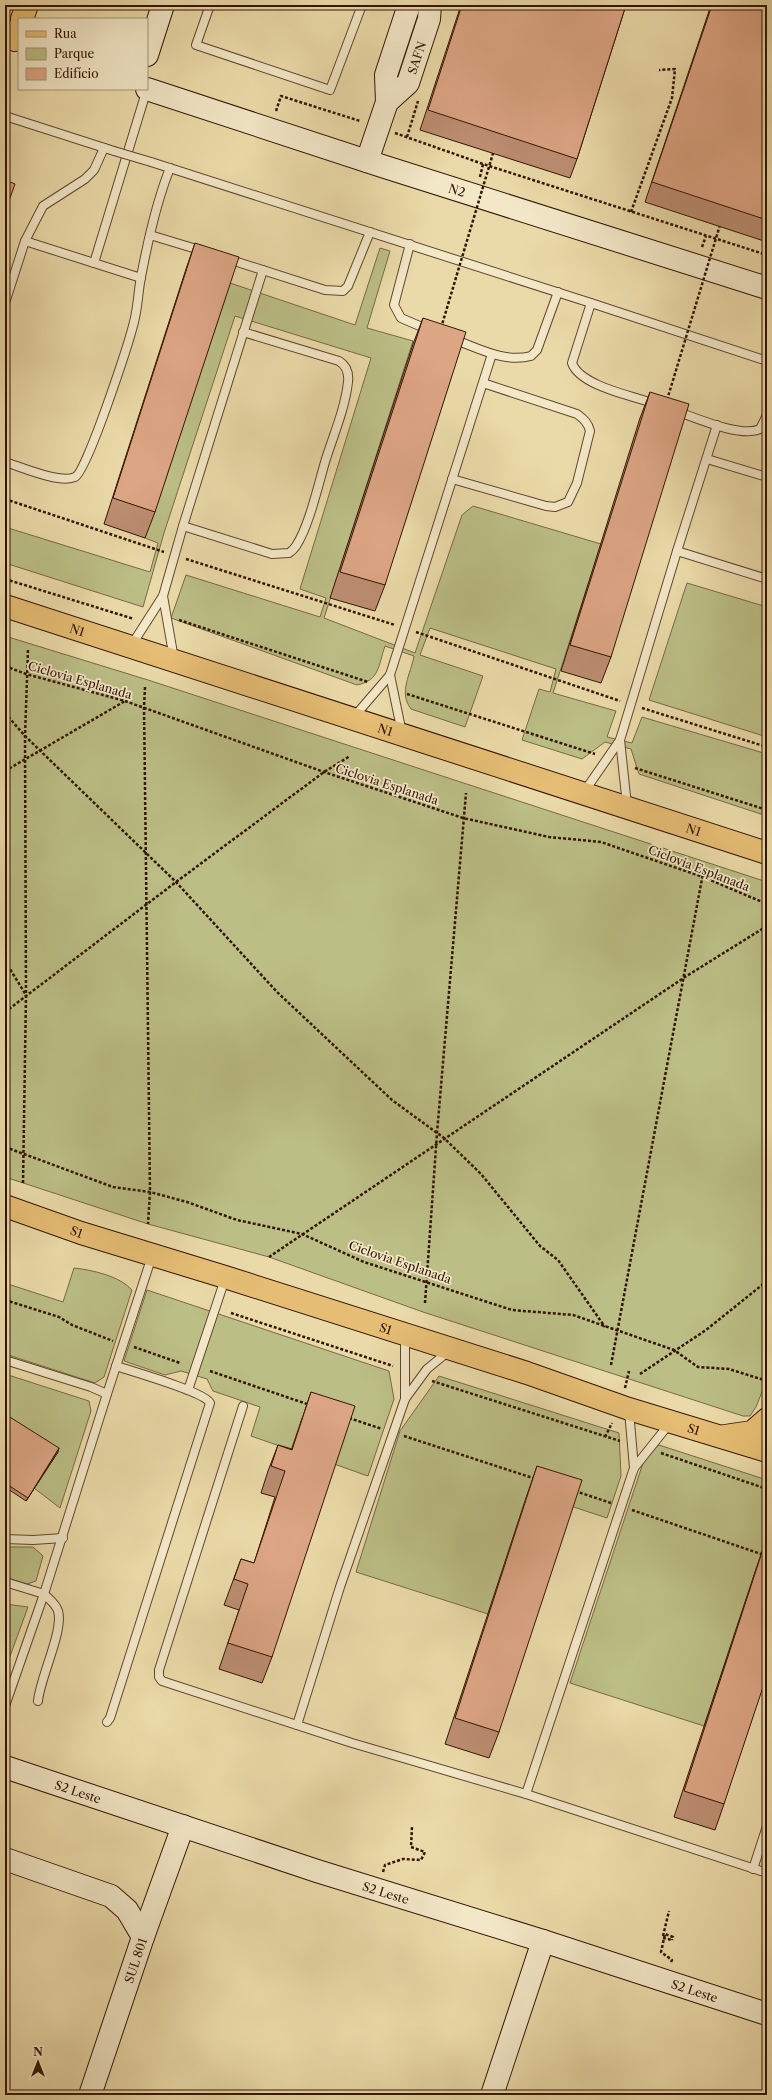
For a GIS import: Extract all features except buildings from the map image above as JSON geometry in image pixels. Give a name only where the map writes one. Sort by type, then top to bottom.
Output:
[{"type":"main road","points":[[22,18],[27,5]]},
{"type":"main road","points":[[148,52],[163,5]]},
{"type":"main road","name":"SAFN","points":[[367,161],[387,102],[386,75],[408,5]]},
{"type":"main road","name":"SAFN","points":[[387,102],[408,83],[428,19],[429,6]]},
{"type":"main road","points":[[386,75],[397,81],[408,83]]},
{"type":"main road","name":"N2","points":[[148,89],[367,161],[767,288]]},
{"type":"main road","name":"N1","points":[[5,606],[767,853]]},
{"type":"main road","name":"S1","points":[[5,1206],[81,1233],[405,1334],[629,1409],[722,1436],[767,1451]]},
{"type":"main road","points":[[722,1436],[752,1432],[767,1419]]},
{"type":"main road","name":"S2 Leste","points":[[5,1767],[375,1889],[543,1941],[767,2014]]},
{"type":"main road","name":"SUL 801","points":[[90,2095],[143,1937],[183,1826]]},
{"type":"main road","points":[[5,1859],[111,1896],[127,1910],[143,1937]]},
{"type":"main road","points":[[492,2095],[543,1941]]},
{"type":"lane","points":[[210,5],[196,45],[330,90],[362,5]]},
{"type":"lane","points":[[94,263],[147,90]]},
{"type":"lane","points":[[5,116],[410,244],[767,361]]},
{"type":"lane","points":[[5,303],[25,241],[43,206],[89,175],[94,170],[104,148]]},
{"type":"lane","points":[[5,462],[59,479],[76,477],[81,473],[92,448],[134,322],[140,278],[158,198],[170,168]]},
{"type":"lane","points":[[150,235],[325,290],[343,291],[348,286],[370,232]]},
{"type":"lane","points":[[25,241],[140,278]]},
{"type":"lane","points":[[410,244],[394,305],[401,318],[492,354],[514,357],[531,356],[537,350],[558,292]]},
{"type":"lane","points":[[131,646],[163,596],[183,526],[263,270]]},
{"type":"lane","points":[[591,303],[572,363],[579,375],[588,381],[717,425],[748,432],[755,431],[764,423],[767,415]]},
{"type":"lane","points":[[183,526],[272,554],[290,553],[296,547],[307,520],[344,400],[348,382],[347,370],[345,365],[339,361],[244,332]]},
{"type":"lane","points":[[352,719],[390,675],[492,354]]},
{"type":"lane","points":[[452,479],[546,506],[555,507],[568,502],[577,483],[590,431],[589,425],[583,418],[578,414],[483,383]]},
{"type":"lane","points":[[583,793],[620,740],[717,425]]},
{"type":"lane","points":[[707,459],[767,477]]},
{"type":"lane","points":[[677,551],[767,579]]},
{"type":"lane","points":[[163,596],[174,661]]},
{"type":"lane","points":[[390,675],[403,735]]},
{"type":"lane","points":[[620,740],[627,807]]},
{"type":"lane","points":[[5,1706],[63,1538],[107,1394],[152,1255]]},
{"type":"lane","points":[[188,1390],[225,1277]]},
{"type":"lane","points":[[405,1334],[405,1399]]},
{"type":"lane","points":[[297,1725],[340,1587],[405,1399],[427,1369],[451,1349]]},
{"type":"lane","points":[[5,1360],[91,1387],[107,1394]]},
{"type":"lane","points":[[107,1722],[110,1718],[210,1403],[206,1398],[188,1390],[116,1366]]},
{"type":"lane","points":[[244,1406],[159,1670],[159,1677],[162,1681],[179,1688],[297,1725],[526,1794],[767,1873]]},
{"type":"lane","points":[[629,1409],[634,1468]]},
{"type":"lane","points":[[526,1794],[634,1468],[672,1422]]},
{"type":"lane","points":[[5,1539],[33,1540],[63,1538]]},
{"type":"lane","points":[[5,1582],[44,1594],[56,1606],[59,1615],[56,1634],[38,1701]]},
{"type":"lane","points":[[753,1869],[767,1826]]},
{"type":"path","points":[[632,212],[672,98],[675,69],[659,70]]},
{"type":"path","points":[[270,129],[282,96],[378,127],[483,164],[767,255]]},
{"type":"path","points":[[439,332],[496,142]]},
{"type":"path","points":[[667,401],[722,218]]},
{"type":"path","points":[[5,499],[405,628],[631,704],[767,747]]},
{"type":"path","points":[[24,1183],[26,995],[25,736],[28,650]]},
{"type":"path","name":"Ciclovia Esplanada","points":[[5,666],[26,674],[144,707],[324,772],[463,818],[549,837],[601,842],[703,877],[767,904]]},
{"type":"path","points":[[146,688],[144,707],[145,851],[150,1192],[148,1224]]},
{"type":"path","points":[[5,771],[124,701]]},
{"type":"path","points":[[5,714],[39,750],[176,882],[277,992],[392,1100],[444,1138],[481,1174],[540,1246],[558,1260],[605,1327]]},
{"type":"path","points":[[5,1012],[324,772],[350,756]]},
{"type":"path","points":[[425,1303],[425,1281],[436,1133],[466,793]]},
{"type":"path","points":[[611,1365],[685,977],[704,868]]},
{"type":"path","points":[[269,1257],[685,977],[767,926]]},
{"type":"path","points":[[5,961],[26,995]]},
{"type":"path","name":"Ciclovia Esplanada","points":[[5,1147],[113,1187],[150,1192],[187,1202],[237,1220],[302,1234],[364,1262],[512,1310],[573,1315],[617,1332],[674,1350],[698,1367],[729,1369],[767,1381]]},
{"type":"path","points":[[640,1374],[706,1330],[767,1281]]},
{"type":"path","points":[[5,1300],[59,1317],[72,1325],[114,1341]]},
{"type":"path","points":[[231,1312],[405,1369]]},
{"type":"path","points":[[130,1346],[180,1363]]},
{"type":"path","points":[[210,1371],[313,1406]]},
{"type":"path","points":[[420,1377],[632,1445]]},
{"type":"path","points":[[342,1416],[538,1479]]},
{"type":"path","points":[[649,1449],[767,1489]]},
{"type":"path","points":[[568,1489],[767,1556]]},
{"type":"path","points":[[375,1889],[385,1865],[403,1859],[421,1860],[425,1852],[411,1847],[412,1827]]},
{"type":"path","points":[[665,1980],[672,1960],[661,1952],[665,1934],[673,1937],[672,1940],[663,1938],[670,1911]]},
{"type":"green space","points":[[380,248],[390,251],[367,328],[413,341],[324,618],[415,653],[462,515],[473,506],[601,544],[553,693],[616,711],[607,737],[632,743],[642,717],[767,754],[767,816],[639,774],[631,749],[605,742],[582,759],[522,740],[539,689],[550,692],[556,669],[430,628],[420,655],[483,676],[465,727],[411,709],[407,703],[405,690],[414,656],[385,646],[379,666],[374,676],[365,683],[357,685],[171,618],[186,575],[320,617],[326,598],[300,589],[371,358],[235,316],[164,533],[143,607],[5,563],[5,527],[150,572],[158,543],[145,538],[230,283],[355,325]]},
{"type":"green space","points":[[687,583],[767,607],[767,737],[649,700]]},
{"type":"green space","points":[[5,636],[148,680],[767,882],[767,1379],[756,1407],[750,1416],[743,1416],[423,1312],[269,1257],[148,1224],[5,1177]]},
{"type":"green space","points":[[74,1268],[89,1270],[113,1277],[127,1285],[132,1290],[104,1377],[95,1383],[5,1354],[5,1283],[63,1302]]},
{"type":"green space","points":[[147,1290],[389,1371],[394,1399],[368,1476],[334,1464],[302,1418],[291,1450],[251,1436],[260,1407],[213,1391],[207,1379],[181,1371],[165,1375],[124,1361]]},
{"type":"green space","points":[[5,1374],[89,1401],[91,1411],[60,1508],[34,1488],[5,1419]]},
{"type":"green space","points":[[439,1376],[619,1433],[621,1476],[607,1518],[528,1492],[488,1614],[356,1572],[400,1431]]},
{"type":"green space","points":[[659,1445],[767,1480],[767,1570],[757,1566],[704,1726],[570,1683],[646,1454]]},
{"type":"green space","points":[[5,1547],[33,1547],[43,1556],[36,1581],[27,1584],[5,1577]]},
{"type":"green space","points":[[5,1604],[28,1607],[5,1670]]}]
